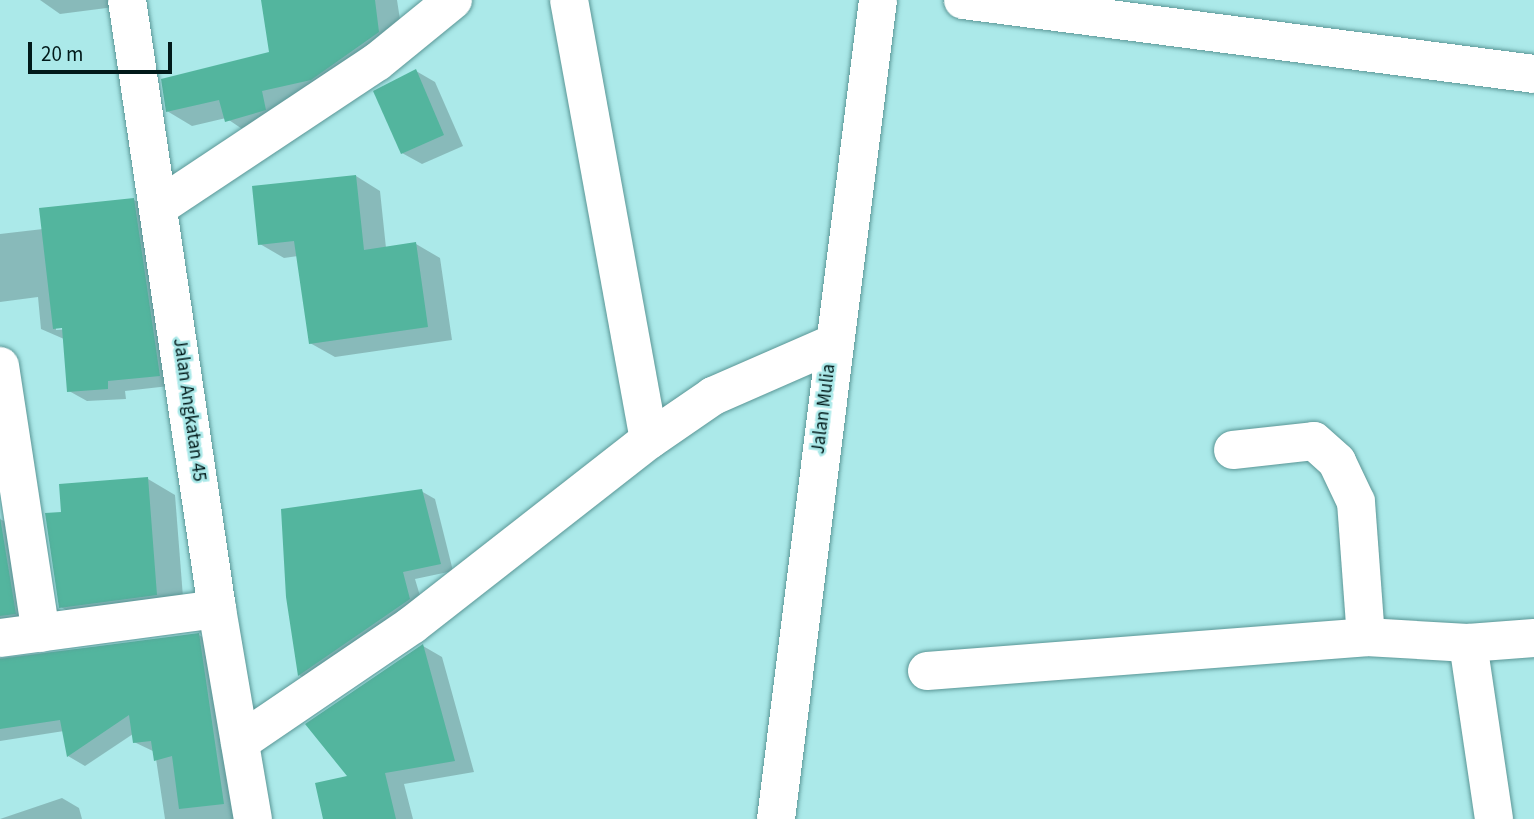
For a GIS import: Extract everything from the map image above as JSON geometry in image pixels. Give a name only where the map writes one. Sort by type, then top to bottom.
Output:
[{"type":"street","name":"Jalan Angkatan 45","points":[[127,0],[160,206],[217,609],[253,819]]},
{"type":"street","points":[[160,206],[377,62],[453,0]]},
{"type":"street","points":[[569,0],[649,440]]},
{"type":"street","name":"Jalan Mulia","points":[[776,819],[832,344],[878,0]]},
{"type":"street","points":[[963,0],[1534,74]]},
{"type":"street","points":[[240,742],[412,625],[649,440],[713,396],[832,344]]},
{"type":"street","points":[[0,366],[41,633]]},
{"type":"street","points":[[1233,450],[1314,441],[1337,462],[1356,502],[1366,637]]},
{"type":"street","points":[[0,638],[217,609]]},
{"type":"street","points":[[927,671],[1366,637],[1468,643],[1534,638]]},
{"type":"street","points":[[1468,643],[1494,819]]},
{"type":"building","points":[[261,0],[375,0],[379,32],[311,80],[262,91],[266,110],[225,122],[219,100],[166,112],[161,79],[269,52]]},
{"type":"building","points":[[416,69],[444,135],[401,154],[373,91]]},
{"type":"building","points":[[356,175],[364,250],[416,242],[428,327],[309,344],[294,241],[258,245],[252,186]]},
{"type":"building","points":[[134,198],[160,376],[108,381],[108,389],[67,392],[62,328],[53,329],[39,208]]},
{"type":"building","points":[[148,477],[157,595],[59,608],[45,513],[61,512],[59,484]]},
{"type":"building","points":[[422,489],[441,564],[403,572],[410,599],[298,676],[286,597],[281,509]]},
{"type":"building","points":[[0,517],[16,614],[0,616]]},
{"type":"building","points":[[199,633],[224,804],[179,809],[172,756],[154,761],[151,741],[133,743],[129,715],[67,757],[60,720],[0,729],[0,659]]},
{"type":"building","points":[[423,644],[455,761],[385,773],[396,819],[323,819],[315,783],[347,776],[305,724]]}]
